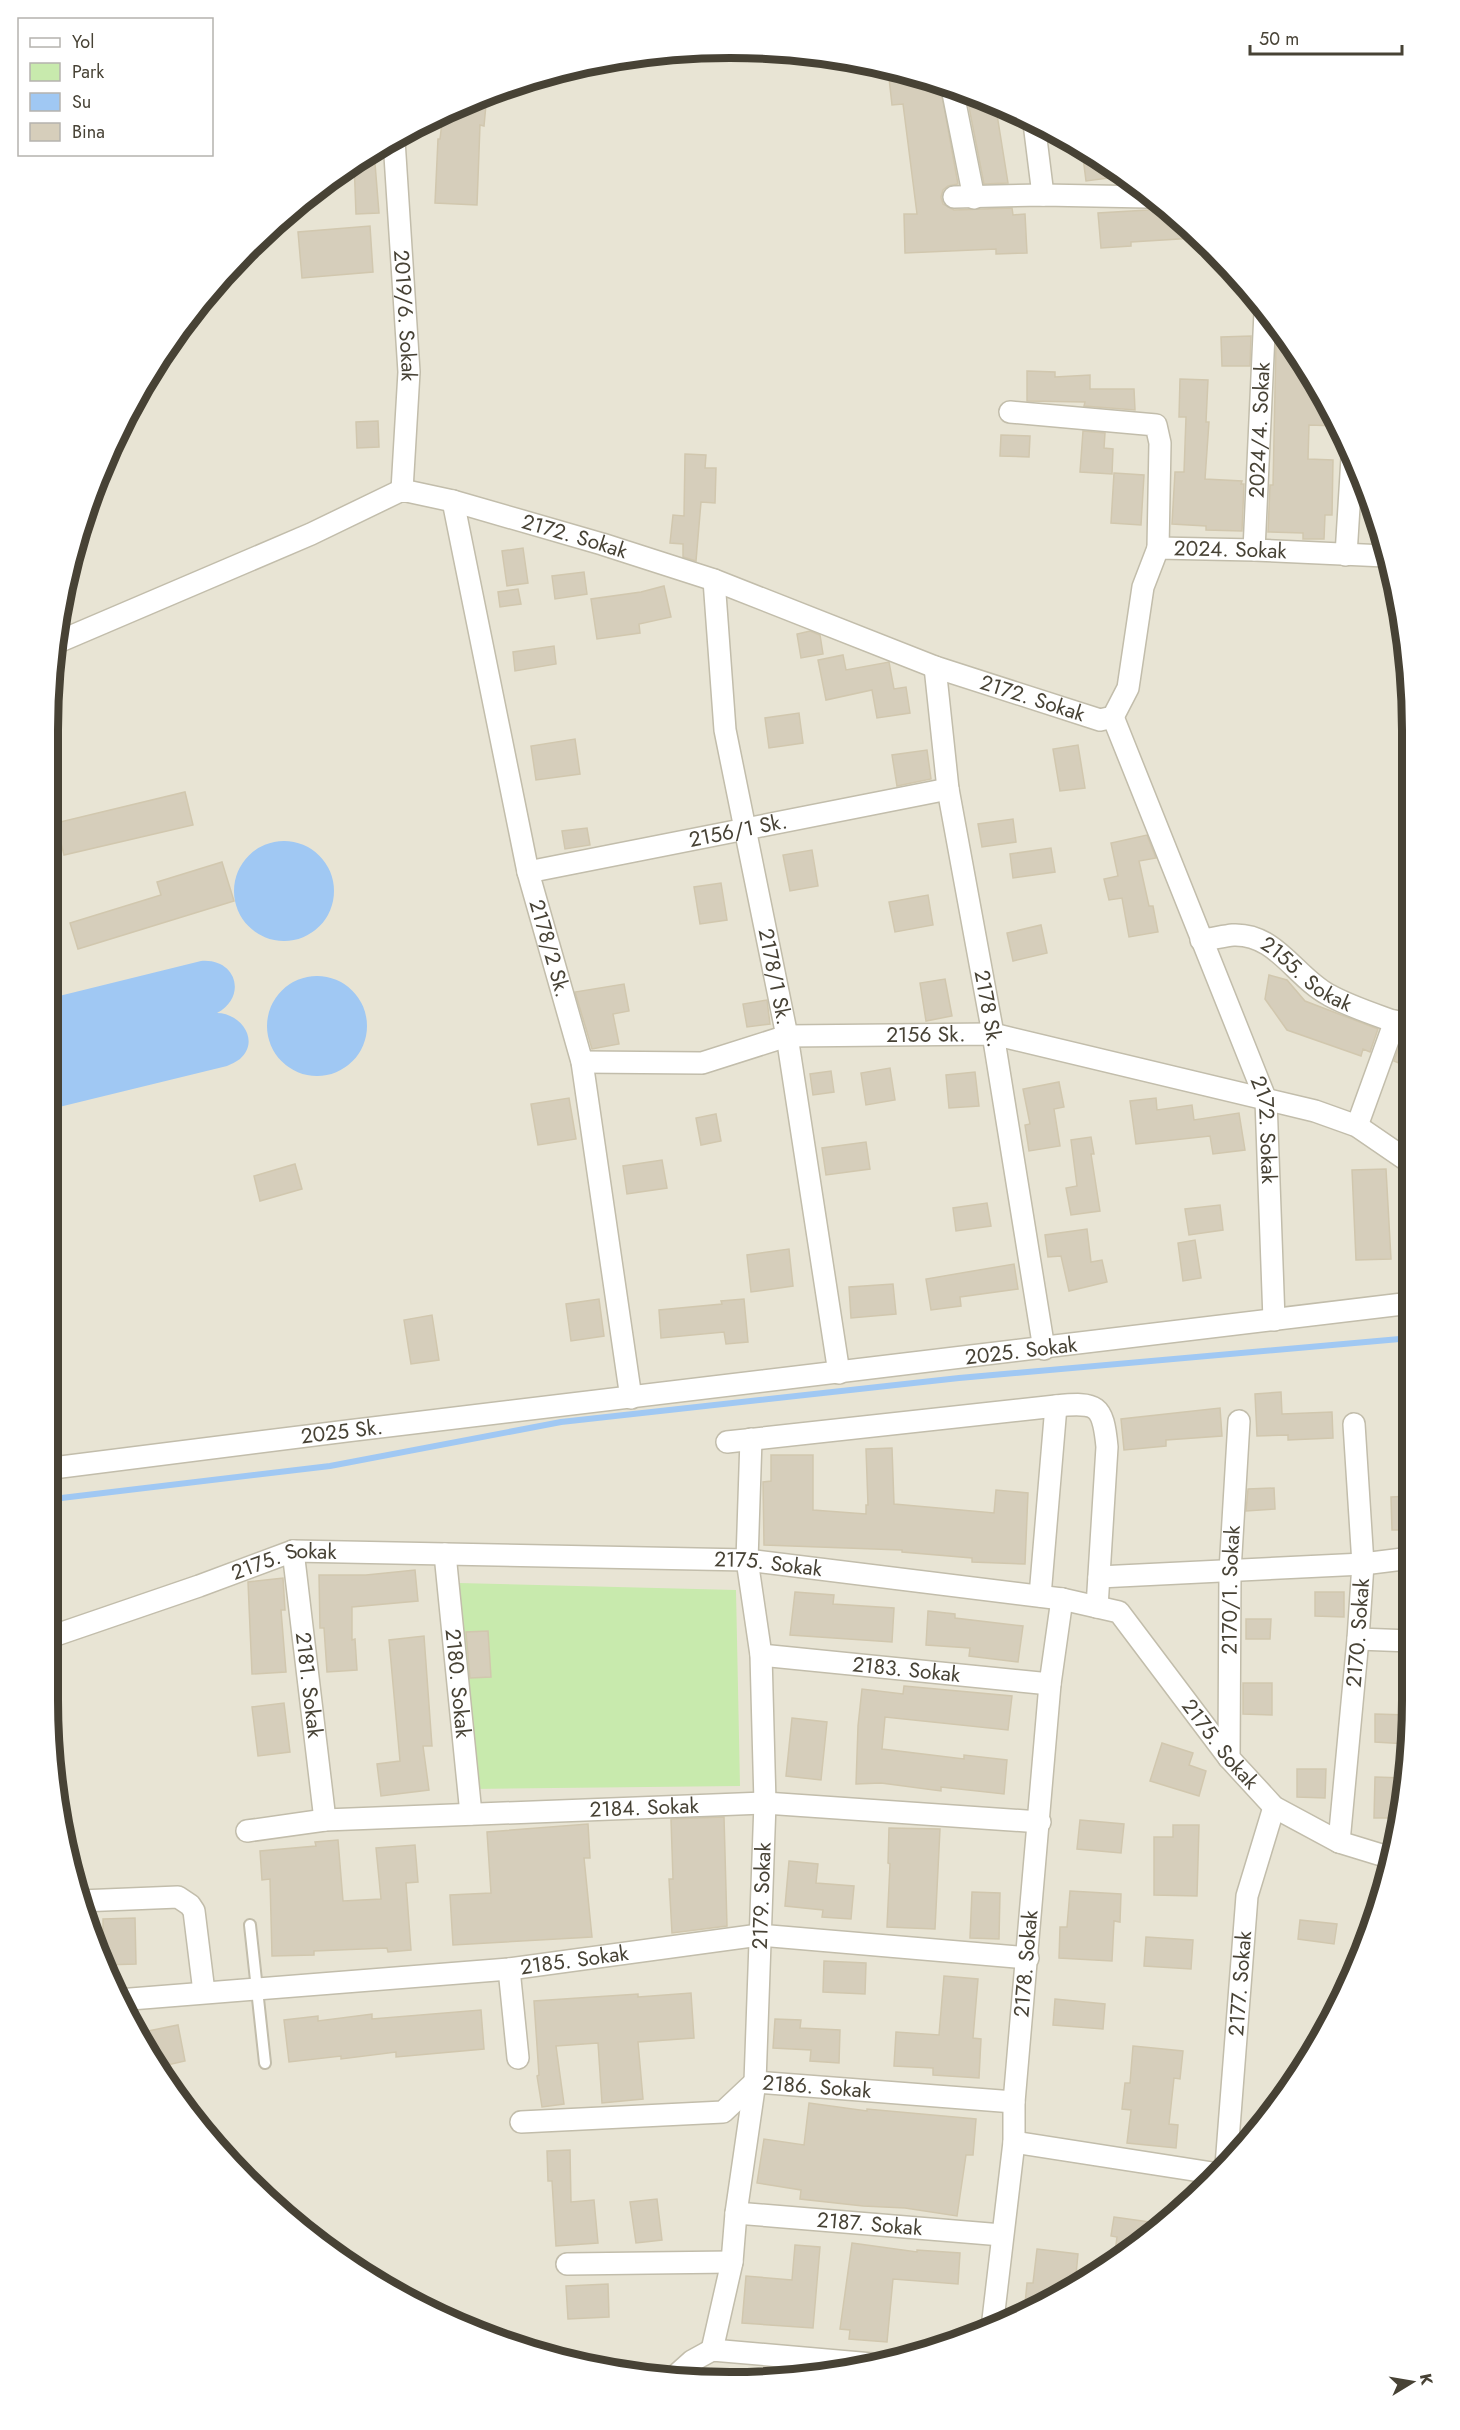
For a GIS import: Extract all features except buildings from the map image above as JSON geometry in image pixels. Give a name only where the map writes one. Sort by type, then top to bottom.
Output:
[{"type":"street","points":[[953,97],[964,198],[1131,191]]},
{"type":"street","points":[[1035,132],[1043,195]]},
{"type":"street","name":"2019/6. Sokak","points":[[395,148],[409,372],[402,490]]},
{"type":"street","name":"2024/4. Sokak","points":[[1254,550],[1264,323]]},
{"type":"street","points":[[1010,412],[1156,425],[1160,443],[1158,548]]},
{"type":"street","points":[[1346,555],[1351,475]]},
{"type":"street","points":[[64,639],[312,534],[402,490]]},
{"type":"street","name":"2172. Sokak","points":[[402,490],[453,501],[602,544],[714,580],[935,667],[1106,718],[1201,940],[1266,1100],[1274,1320]]},
{"type":"street","name":"2178/2 Sk.","points":[[453,501],[528,872],[582,1062],[631,1398]]},
{"type":"street","name":"2024. Sokak","points":[[1106,718],[1128,688],[1143,587],[1158,548],[1379,556]]},
{"type":"street","name":"2178/1 Sk.","points":[[714,580],[725,730],[787,1036],[839,1373]]},
{"type":"street","name":"2178 Sk.","points":[[935,667],[948,789],[993,1034],[1044,1349]]},
{"type":"street","name":"2156/1 Sk.","points":[[528,872],[948,789]]},
{"type":"street","name":"2155. Sokak","points":[[1201,940],[1234,935],[1260,940],[1279,951],[1306,978],[1328,995],[1402,1025]]},
{"type":"street","points":[[1357,1126],[1402,1027]]},
{"type":"street","name":"2156 Sk.","points":[[582,1062],[702,1063],[787,1036],[993,1034],[1315,1111],[1357,1126],[1402,1157]]},
{"type":"street","name":"2025. Sokak","points":[[631,1398],[1402,1304]]},
{"type":"street","name":"2025 Sk.","points":[[58,1467],[363,1428],[631,1398]]},
{"type":"street","points":[[727,1442],[1056,1406],[1082,1404],[1091,1406],[1098,1411],[1104,1421],[1107,1447],[1097,1607]]},
{"type":"street","points":[[1040,1596],[1056,1406]]},
{"type":"street","name":"2170/1. Sokak","points":[[1229,1758],[1230,1571],[1239,1421]]},
{"type":"street","name":"2170. Sokak","points":[[1339,1842],[1363,1564],[1354,1424]]},
{"type":"street","name":"2179. Sokak","points":[[712,2350],[732,2262],[736,2213],[755,2082],[765,1803],[761,1655],[747,1560],[751,1439]]},
{"type":"street","name":"2175. Sokak","points":[[58,1634],[293,1551],[747,1560],[1062,1599],[1119,1612],[1229,1758],[1274,1807],[1339,1842],[1383,1856]]},
{"type":"street","name":"2181. Sokak","points":[[293,1551],[325,1821]]},
{"type":"street","name":"2180. Sokak","points":[[445,1554],[471,1814]]},
{"type":"street","points":[[1099,1577],[1363,1564],[1402,1559]]},
{"type":"street","name":"2178. Sokak","points":[[993,2317],[1014,2142],[1014,2102],[1040,1822],[1050,1684],[1062,1599]]},
{"type":"street","points":[[1358,1639],[1402,1641]]},
{"type":"street","name":"2183. Sokak","points":[[761,1655],[1050,1684]]},
{"type":"street","name":"2184. Sokak","points":[[247,1831],[325,1821],[765,1803],[1040,1822]]},
{"type":"street","name":"2177. Sokak","points":[[1227,2151],[1247,1896],[1274,1807]]},
{"type":"street","points":[[89,1901],[177,1897],[190,1905],[194,1911],[204,1992]]},
{"type":"street","name":"2185. Sokak","points":[[129,1999],[509,1970],[759,1935],[1028,1958]]},
{"type":"street","points":[[509,1970],[518,2058]]},
{"type":"street","name":"2186. Sokak","points":[[521,2122],[723,2112],[755,2082],[1014,2102]]},
{"type":"street","points":[[1014,2142],[1208,2172]]},
{"type":"street","name":"2187. Sokak","points":[[736,2213],[1002,2235]]},
{"type":"street","points":[[567,2264],[732,2262]]},
{"type":"street","points":[[682,2370],[692,2361],[712,2350],[845,2362]]},
{"type":"lane","points":[[250,1925],[265,2063]]},
{"type":"shaded area","points":[[730,58],[818,64],[904,81],[946,94],[1027,128],[1066,148],[1139,197],[1205,255],[1263,321],[1288,357],[1312,394],[1332,433],[1366,514],[1379,556],[1396,642],[1402,730],[1402,1700],[1400,1744],[1396,1788],[1379,1874],[1350,1957],[1312,2036],[1263,2109],[1205,2175],[1173,2205],[1103,2258],[1066,2282],[1027,2302],[946,2336],[904,2349],[818,2366],[730,2372],[642,2366],[599,2359],[514,2336],[433,2302],[394,2282],[321,2233],[255,2175],[225,2143],[172,2073],[148,2036],[128,1997],[94,1916],[81,1874],[64,1788],[58,1700],[58,730],[60,686],[64,642],[81,556],[110,473],[148,394],[197,321],[225,287],[287,225],[321,197],[394,148],[433,128],[514,94],[556,81],[642,64],[686,60]]},
{"type":"green space","points":[[458,1583],[736,1590],[740,1786],[473,1789]]},
{"type":"water","points":[[284,841],[303,845],[319,856],[330,872],[334,891],[330,910],[319,926],[303,937],[284,941],[265,937],[249,926],[238,910],[234,891],[238,872],[249,856],[265,845]]},
{"type":"water","points":[[201,961],[213,962],[223,965],[230,972],[235,988],[227,1006],[217,1013],[225,1014],[240,1023],[248,1036],[249,1044],[240,1059],[227,1066],[58,1107],[58,996]]},
{"type":"water","points":[[317,976],[336,980],[352,991],[363,1007],[367,1026],[363,1045],[352,1061],[336,1072],[317,1076],[298,1072],[282,1061],[271,1045],[267,1026],[271,1007],[282,991],[298,980]]},
{"type":"waterway","points":[[58,1498],[330,1466],[561,1422],[959,1378],[1402,1339]]}]
